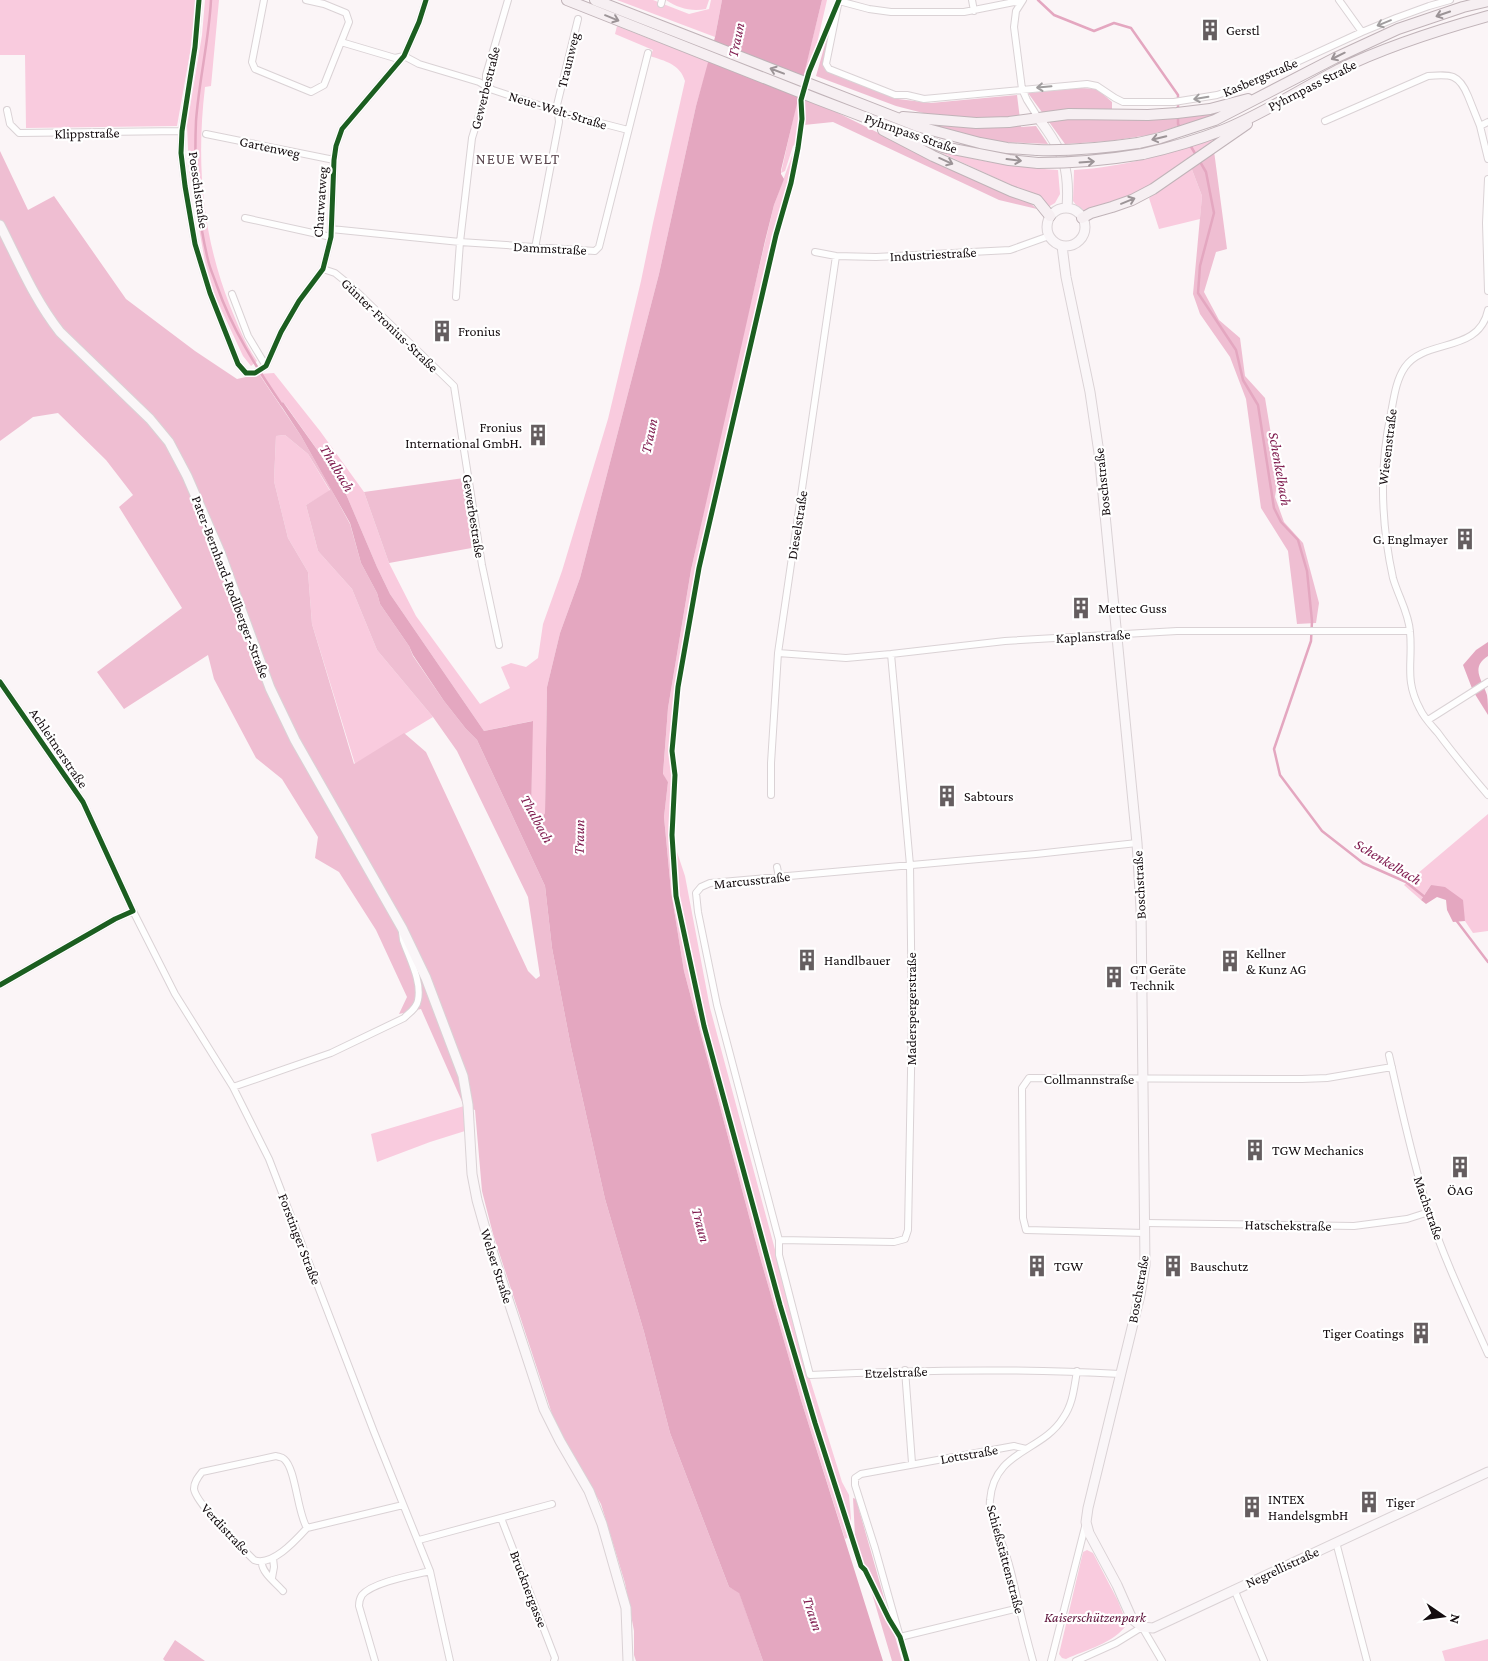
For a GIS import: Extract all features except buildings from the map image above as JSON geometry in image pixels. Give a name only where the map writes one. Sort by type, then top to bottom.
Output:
[{"type":"main road","name":"Pyhrnpass Straße","points":[[567,0],[823,88],[920,127],[980,143],[1008,148],[1071,151],[1138,143],[1216,120],[1334,58],[1398,29],[1462,7],[1488,1]]},
{"type":"main road","name":"Pyhrnpass Straße","points":[[595,0],[817,99],[943,147],[1002,158],[1038,162],[1106,160],[1168,148],[1223,130],[1339,70],[1405,42],[1488,16]]},
{"type":"main road","points":[[894,116],[976,123],[1009,122],[1069,114],[1148,115],[1210,109],[1266,94]]},
{"type":"main road","points":[[1082,218],[1091,212],[1132,200],[1153,189],[1276,104]]},
{"type":"main road","points":[[840,107],[933,156],[1011,191],[1037,200],[1050,216]]},
{"type":"main road","points":[[1039,119],[1054,138],[1063,157],[1067,181],[1067,208]]},
{"type":"main road","points":[[1060,208],[1073,209],[1082,218],[1085,225],[1084,232],[1075,243],[1069,246],[1062,246],[1049,236],[1047,223],[1050,216],[1060,208]]},
{"type":"main road","name":"Pater-Bernhard-Rodlberger-Straße","points":[[0,225],[22,273],[60,332],[150,419],[169,442],[187,476],[220,552],[270,688],[295,740],[369,871]]},
{"type":"main road","name":"Boschstraße","points":[[1062,246],[1066,277],[1090,392],[1099,453],[1137,843],[1141,909],[1145,1265],[1096,1470],[1086,1522]]},
{"type":"main road","name":"Welser Straße","points":[[369,871],[402,928],[426,978],[463,1076],[468,1105],[472,1174],[477,1200],[544,1410],[590,1493],[602,1524],[626,1608],[628,1661]]},
{"type":"main road","name":"Negrellistraße","points":[[1142,1627],[1153,1628],[1488,1472]]},
{"type":"main road","points":[[1086,1522],[1089,1533],[1117,1585],[1132,1619],[1142,1627]]},
{"type":"street","name":"Poeschlstraße","points":[[199,0],[195,47],[182,131],[182,153],[190,220],[200,265],[238,364],[246,373],[254,372],[264,367]]},
{"type":"street","points":[[264,0],[252,62],[254,69],[311,92],[324,85],[349,22],[346,13],[324,4],[306,0]]},
{"type":"street","name":"Charwatweg","points":[[264,367],[299,301],[323,269],[331,237],[334,160],[336,146],[342,129],[404,56],[419,22],[426,0]]},
{"type":"street","name":"Gewerbestraße","points":[[456,297],[460,242],[472,138],[486,93],[486,75],[508,0]]},
{"type":"street","points":[[839,0],[869,9],[891,12],[974,11],[1022,1]]},
{"type":"street","name":"Kasbergstraße","points":[[839,0],[826,64],[829,69],[895,95],[908,95],[924,99],[1086,84],[1097,86],[1123,102],[1174,102],[1217,95],[1247,85],[1428,3],[1450,0]]},
{"type":"street","points":[[972,0],[974,11]]},
{"type":"street","points":[[1339,0],[1362,32]]},
{"type":"street","points":[[1022,1],[1016,11],[1014,27],[1022,89],[1039,119]]},
{"type":"street","name":"Traunweg","points":[[535,248],[559,122],[557,105],[578,19]]},
{"type":"street","name":"Neue-Welt-Straße","points":[[341,42],[395,58],[404,56],[419,64],[479,82],[485,86],[558,111],[628,130]]},
{"type":"street","name":"Dammstraße","points":[[331,229],[460,242],[595,251],[599,247],[648,53]]},
{"type":"street","points":[[1325,121],[1428,76],[1453,77],[1463,83],[1480,126],[1488,159]]},
{"type":"street","name":"Klippstraße","points":[[7,110],[10,124],[19,133],[182,131]]},
{"type":"street","points":[[1480,126],[1488,122]]},
{"type":"street","name":"Gartenweg","points":[[206,134],[334,160]]},
{"type":"street","points":[[1488,179],[1486,223],[1488,291]]},
{"type":"street","points":[[245,218],[331,237]]},
{"type":"street","name":"Industriestraße","points":[[816,252],[836,256],[876,257],[1010,250],[1049,236]]},
{"type":"street","name":"Dieselstraße","points":[[771,795],[771,762],[778,652],[836,256]]},
{"type":"street","name":"Günter-Fronius-Straße","points":[[323,269],[335,273],[351,286],[454,386]]},
{"type":"street","points":[[232,294],[248,336],[264,367]]},
{"type":"street","name":"Wiesenstraße","points":[[1410,631],[1394,580],[1387,547],[1382,492],[1386,435],[1395,390],[1406,366],[1414,358],[1469,337],[1482,326],[1487,317],[1488,310]]},
{"type":"street","name":"Gewerbestraße","points":[[454,386],[482,565],[499,645]]},
{"type":"street","name":"Kaplanstraße","points":[[778,652],[846,658],[1005,641],[1177,631],[1410,631]]},
{"type":"street","points":[[1410,631],[1410,687],[1420,711],[1488,795]]},
{"type":"street","name":"Maderspergerstraße","points":[[779,1240],[894,1242],[905,1239],[908,1230],[912,1020],[910,865],[891,654]]},
{"type":"street","name":"Achleitnerstraße","points":[[0,682],[82,802],[175,994],[233,1086]]},
{"type":"street","points":[[1428,720],[1487,682]]},
{"type":"street","name":"Marcusstraße","points":[[779,1240],[717,1005],[698,912],[696,893],[701,887],[710,883],[1137,843]]},
{"type":"street","points":[[777,868],[779,877]]},
{"type":"street","points":[[0,985],[133,910]]},
{"type":"street","points":[[233,1086],[331,1054],[404,1018],[411,1012],[418,1002],[419,985],[403,940],[402,928]]},
{"type":"street","name":"Machstraße","points":[[1389,1055],[1415,1168],[1429,1212],[1488,1354]]},
{"type":"street","name":"Collmannstraße","points":[[1145,1233],[1026,1230],[1023,1218],[1022,1194],[1022,1088],[1029,1078],[1327,1078],[1392,1067]]},
{"type":"street","name":"Forstinger Straße","points":[[233,1086],[270,1159],[403,1505],[419,1540],[430,1571],[450,1661]]},
{"type":"street","name":"Hatschekstraße","points":[[1145,1223],[1354,1226],[1406,1219],[1429,1212]]},
{"type":"street","name":"Etzelstraße","points":[[779,1240],[779,1255],[810,1375],[905,1370],[1076,1371],[1120,1374]]},
{"type":"street","points":[[905,1370],[912,1464]]},
{"type":"street","name":"Schießstättenstraße","points":[[1033,1661],[1007,1558],[990,1510],[990,1499],[998,1473],[1012,1458],[1049,1435],[1063,1419],[1073,1400],[1076,1371]]},
{"type":"street","name":"Lottstraße","points":[[1019,1608],[900,1637],[875,1548],[854,1485],[855,1478],[861,1474],[1014,1446],[1026,1449]]},
{"type":"street","name":"Verdistraße","points":[[307,1528],[302,1520],[290,1468],[284,1460],[276,1456],[202,1472],[195,1481],[194,1490],[202,1504],[254,1560],[262,1562],[273,1558],[307,1528],[403,1505]]},
{"type":"street","points":[[419,1540],[552,1504]]},
{"type":"street","name":"Brucknergasse","points":[[501,1518],[555,1658],[554,1661]]},
{"type":"street","name":"Boschstraße","points":[[1050,1661],[1086,1522]]},
{"type":"street","points":[[1336,1542],[1367,1661]]},
{"type":"street","points":[[272,1578],[273,1558]]},
{"type":"street","name":"Verdistraße","points":[[262,1562],[261,1567],[264,1573],[272,1578],[283,1591]]},
{"type":"street","points":[[374,1661],[359,1606],[363,1593],[395,1579],[430,1571]]},
{"type":"street","points":[[1234,1589],[1264,1661]]},
{"type":"street","points":[[1142,1627],[1162,1661]]},
{"type":"street","name":"Negrellistraße","points":[[1076,1661],[1116,1643],[1142,1627]]},
{"type":"green space","points":[[0,0],[197,0],[177,126],[26,128],[25,55],[0,55]]},
{"type":"green space","points":[[205,0],[219,0],[211,86],[205,87],[202,116],[202,171],[207,225],[213,252],[230,306],[242,334],[257,361],[251,366],[243,356],[215,296],[205,262],[189,172],[187,125],[202,35]]},
{"type":"green space","points":[[617,0],[653,0],[689,14],[709,9],[711,0],[722,0],[715,37]]},
{"type":"green space","points":[[666,0],[709,0],[706,9],[690,10]]},
{"type":"green space","points":[[822,0],[827,0],[815,52],[807,73],[804,73]]},
{"type":"green space","points":[[617,26],[709,62],[696,106],[659,274],[580,578],[560,633],[547,687],[545,813],[540,821],[534,820],[531,814],[532,721],[484,731],[390,594],[346,494],[328,465],[287,407],[283,402],[280,404],[259,374],[274,373],[320,431],[364,492],[389,563],[416,616],[480,704],[510,688],[501,667],[511,663],[526,667],[538,658],[543,624],[562,571],[608,419],[641,281],[685,81],[683,75],[676,67],[650,56],[653,50],[615,34]]},
{"type":"green space","points":[[797,101],[799,102],[800,125],[796,144],[793,146],[785,171],[781,173]]},
{"type":"green space","points":[[1218,137],[1135,195],[1116,203],[1092,207],[1083,214],[1073,201],[1074,170],[1130,162]]},
{"type":"green space","points":[[918,142],[953,154],[987,162],[1058,170],[1060,194],[1055,203],[1048,207],[1039,198]]},
{"type":"green space","points":[[796,152],[758,303],[696,576],[673,707],[669,751],[673,777],[670,831],[685,876],[710,1008],[809,1376],[842,1482],[849,1495],[850,1536],[845,1539],[801,1400],[758,1250],[684,971],[671,891],[664,817],[668,782],[663,775],[668,708],[691,570],[733,377],[774,205],[793,153]]},
{"type":"green space","points":[[1191,167],[1202,196],[1200,219],[1159,229],[1149,198]]},
{"type":"green space","points":[[285,435],[308,454],[330,491],[306,505],[318,551],[352,589],[377,650],[433,717],[355,764],[312,624],[308,572],[288,538],[274,481],[276,436]]},
{"type":"green space","points":[[1488,814],[1488,931],[1473,933],[1463,914],[1431,885],[1421,900],[1404,885]]},
{"type":"green space","points":[[464,1106],[465,1131],[377,1162],[371,1134]]},
{"type":"green space","name":"Kaiserschützenpark","points":[[1087,1550],[1093,1553],[1118,1601],[1127,1624],[1122,1631],[1107,1641],[1066,1659],[1062,1658],[1059,1654],[1083,1552]]},
{"type":"green space","points":[[1488,1639],[1488,1661],[1445,1661],[1442,1651]]},
{"type":"shaded area","points":[[836,30],[828,67],[898,99],[931,103],[1017,95],[1021,127],[1036,126],[1048,144],[1002,142],[954,133],[929,123],[931,115],[896,106],[816,76],[828,34]]},
{"type":"shaded area","points":[[1081,88],[1097,89],[1112,102],[1112,118],[1221,111],[1222,113],[1149,135],[1110,141],[1065,144],[1028,93]]},
{"type":"shaded area","points":[[803,99],[836,112],[911,149],[1029,202],[1037,209],[999,200],[833,122],[804,125]]},
{"type":"shaded area","points":[[0,151],[28,210],[54,196],[126,299],[195,351],[237,379],[259,374],[301,436],[350,524],[361,563],[377,593],[380,604],[444,701],[477,740],[545,886],[552,948],[571,1047],[605,1199],[644,1332],[670,1433],[729,1587],[739,1592],[763,1661],[636,1661],[634,1655],[634,1631],[625,1583],[601,1504],[573,1456],[552,1414],[493,1234],[482,1191],[475,1110],[464,1106],[421,1009],[399,1014],[407,997],[376,930],[339,872],[315,858],[318,837],[282,779],[256,758],[214,679],[208,655],[124,709],[97,672],[182,608],[119,507],[133,495],[106,460],[58,413],[33,417],[0,441]],"holes":[[[285,435],[308,454],[330,490],[306,505],[318,551],[352,589],[377,650],[433,717],[457,751],[528,897],[540,976],[536,979],[528,971],[426,752],[404,733],[354,764],[312,624],[308,572],[288,538],[274,481],[276,436]]]},
{"type":"shaded area","points":[[1214,151],[1227,249],[1216,252],[1204,292],[1219,320],[1240,338],[1245,376],[1265,398],[1278,477],[1275,497],[1284,522],[1303,543],[1319,603],[1316,623],[1297,624],[1288,551],[1261,508],[1246,399],[1230,357],[1200,314],[1193,294],[1202,196],[1191,167]]},
{"type":"shaded area","points":[[464,478],[477,547],[389,563],[364,492]]},
{"type":"shaded area","points":[[853,1498],[856,1499],[902,1661],[892,1661],[855,1536]]},
{"type":"shaded area","points":[[175,1640],[205,1661],[165,1661],[163,1659]]},
{"type":"water","name":"Traun","points":[[722,0],[822,0],[781,170],[784,179],[774,205],[765,241],[691,570],[668,708],[663,774],[668,782],[664,817],[671,891],[684,971],[758,1250],[801,1400],[883,1661],[763,1661],[739,1593],[729,1587],[670,1433],[644,1332],[605,1199],[571,1047],[552,948],[545,886],[477,740],[444,701],[380,604],[377,593],[361,563],[350,523],[301,436],[280,404],[283,402],[328,465],[346,494],[390,594],[484,731],[533,721],[531,814],[534,820],[540,821],[545,813],[547,687],[560,633],[580,578],[659,274],[696,106],[715,37]]},
{"type":"water","points":[[1488,642],[1488,656],[1483,660],[1478,669],[1487,695],[1488,715],[1473,691],[1463,665],[1476,650]]},
{"type":"water","points":[[1431,885],[1445,887],[1463,900],[1465,921],[1453,922],[1447,910],[1446,900],[1437,897],[1426,904],[1421,900]]},
{"type":"waterway","name":"Thalbach","points":[[211,0],[196,121],[195,156],[201,226],[210,267],[237,333],[282,405]]},
{"type":"waterway","name":"Schenkelbach","points":[[1038,0],[1054,15],[1094,31],[1114,23],[1131,28],[1178,95],[1178,110]]},
{"type":"waterway","name":"Schenkelbach","points":[[1178,116],[1178,124],[1181,129]]},
{"type":"waterway","name":"Schenkelbach","points":[[1190,145],[1196,155]]},
{"type":"waterway","name":"Schenkelbach","points":[[1199,160],[1206,172],[1214,213],[1200,266],[1198,293],[1236,350],[1243,380],[1258,405],[1274,508],[1281,522],[1298,540],[1307,571],[1312,621],[1311,641],[1274,749],[1280,775],[1322,831],[1363,863],[1406,882],[1426,898]]},
{"type":"waterway","name":"Schenkelbach","points":[[1456,920],[1488,962]]},
{"type":"cycle path","points":[[199,0],[195,47],[182,131],[181,153],[185,186],[195,244],[210,293],[238,364],[246,373],[255,373],[266,366],[281,332],[299,301],[323,269],[331,237],[334,160],[336,146],[342,129],[404,56],[419,22],[426,0]]},
{"type":"cycle path","points":[[839,0],[809,72],[801,100],[802,119],[791,183],[776,235],[699,568],[678,687],[672,751],[675,775],[672,835],[676,896],[704,1026],[780,1305],[815,1423],[861,1566],[865,1570],[900,1637],[907,1661]]},
{"type":"cycle path","points":[[0,682],[83,802],[133,911],[115,919],[0,985]]},
{"type":"place","name":"Gerstl","points":[[1210,30]]},
{"type":"place","name":"Fronius","points":[[442,331]]},
{"type":"place","name":"Fronius International GmbH.","points":[[538,435]]},
{"type":"place","name":"G. Englmayer","points":[[1465,539]]},
{"type":"place","name":"Mettec Guss","points":[[1081,608]]},
{"type":"place","name":"Sabtours","points":[[947,796]]},
{"type":"place","name":"Handlbauer","points":[[807,960]]},
{"type":"place","name":"Kellner & Kunz AG","points":[[1230,961]]},
{"type":"place","name":"GT Geräte Technik","points":[[1114,977]]},
{"type":"place","name":"TGW Mechanics","points":[[1255,1150]]},
{"type":"place","name":"ÖAG","points":[[1460,1167]]},
{"type":"place","name":"TGW","points":[[1037,1266]]},
{"type":"place","name":"Bauschutz","points":[[1173,1266]]},
{"type":"place","name":"Tiger Coatings","points":[[1421,1333]]},
{"type":"place","name":"Tiger","points":[[1369,1502]]},
{"type":"place","name":"INTEX HandelsgmbH","points":[[1252,1507]]},
{"type":"district","name":"NEUE WELT","points":[[518,159]]}]
